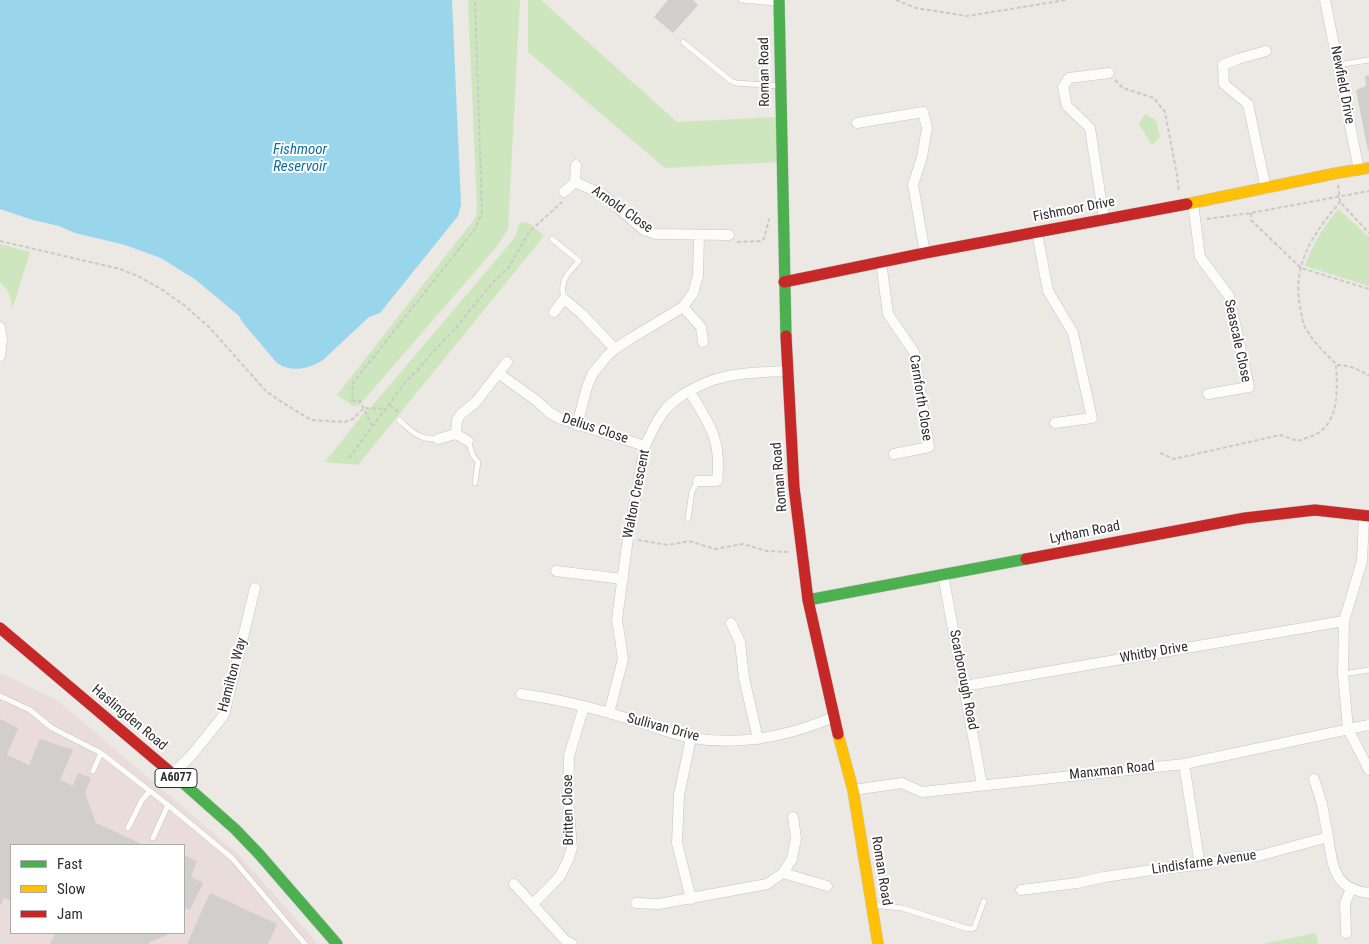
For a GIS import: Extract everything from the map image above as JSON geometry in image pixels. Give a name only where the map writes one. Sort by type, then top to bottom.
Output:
[{"type":"main road","name":"Roman Road","points":[[779,2],[784,304],[794,487],[808,600],[834,717],[853,790],[878,944]]},
{"type":"main road","name":"Fishmoor Drive","points":[[784,282],[925,253],[1180,206],[1364,169]]},
{"type":"main road","name":"Lytham Road","points":[[808,600],[1245,518],[1315,510],[1367,516]]},
{"type":"main road","name":"Haslingden Road","points":[[0,628],[172,774],[252,845],[337,944]]},
{"type":"street","name":"Newfield Drive","points":[[1325,0],[1338,65],[1364,169]]},
{"type":"street","points":[[1266,51],[1223,65],[1224,84],[1248,104],[1266,189]]},
{"type":"street","points":[[1104,219],[1090,128],[1067,106],[1062,87],[1069,78],[1108,73]]},
{"type":"street","points":[[857,123],[923,112],[927,128],[922,158],[913,185],[925,253]]},
{"type":"street","name":"Arnold Close","points":[[564,192],[575,182],[576,165]]},
{"type":"street","name":"Arnold Close","points":[[575,182],[602,194],[644,230],[656,234],[728,235]]},
{"type":"street","name":"Seascale Close","points":[[1193,203],[1200,257],[1229,296],[1249,387],[1208,394]]},
{"type":"street","points":[[1037,233],[1048,291],[1073,333],[1092,418],[1055,423]]},
{"type":"street","points":[[577,425],[587,387],[593,373],[615,348],[683,307],[696,284],[699,268],[699,236]]},
{"type":"street","name":"Carnforth Close","points":[[881,262],[888,314],[914,352],[929,447],[894,454]]},
{"type":"street","points":[[554,312],[564,299],[582,314],[615,348]]},
{"type":"street","points":[[683,307],[701,327],[703,342]]},
{"type":"street","points":[[0,327],[2,341],[0,356]]},
{"type":"street","points":[[456,434],[457,420],[461,414],[476,402],[507,362]]},
{"type":"street","name":"Walton Crescent","points":[[609,713],[623,659],[617,619],[628,538],[646,446],[652,432],[666,408],[689,392],[716,378],[731,374],[788,371]]},
{"type":"street","name":"Delius Close","points":[[498,373],[560,419],[646,446]]},
{"type":"street","points":[[689,392],[713,432],[719,465],[717,481],[698,481]]},
{"type":"street","points":[[438,438],[456,434],[468,441]]},
{"type":"street","points":[[1367,516],[1362,561],[1344,621],[1342,674],[1348,729],[1369,770]]},
{"type":"street","points":[[556,571],[623,579]]},
{"type":"street","name":"Scarborough Road","points":[[943,575],[982,785]]},
{"type":"street","name":"Hamilton Way","points":[[172,774],[190,757],[224,715],[255,588]]},
{"type":"street","name":"Whitby Drive","points":[[964,686],[1344,621]]},
{"type":"street","points":[[731,623],[740,642],[744,678],[758,739]]},
{"type":"street","name":"Sullivan Drive","points":[[521,694],[563,700],[691,738],[730,741],[758,739],[811,727],[834,717]]},
{"type":"street","name":"Britten Close","points":[[533,904],[560,876],[572,848],[568,797],[569,756],[584,706]]},
{"type":"street","name":"Manxman Road","points":[[853,790],[902,783],[922,792],[1184,764],[1369,725]]},
{"type":"street","points":[[691,738],[678,795],[677,843],[691,899]]},
{"type":"street","points":[[1184,764],[1200,865]]},
{"type":"street","points":[[1314,779],[1322,804],[1334,870],[1340,880],[1351,889],[1369,893]]},
{"type":"street","points":[[636,903],[659,904],[767,884],[783,873],[792,859],[796,838],[793,817]]},
{"type":"street","name":"Lindisfarne Avenue","points":[[1021,890],[1078,883],[1152,870],[1200,865],[1232,858],[1258,856],[1328,837]]},
{"type":"street","points":[[783,873],[828,886]]},
{"type":"street","points":[[514,884],[567,943]]},
{"type":"street","points":[[1346,933],[1345,903],[1351,889]]},
{"type":"lane","points":[[741,0],[779,2]]},
{"type":"lane","points":[[683,42],[731,81],[780,86]]},
{"type":"lane","points":[[1338,65],[1369,60]]},
{"type":"lane","points":[[552,239],[579,261],[564,279],[561,288],[564,299]]},
{"type":"lane","points":[[399,420],[424,439],[438,438]]},
{"type":"lane","points":[[468,441],[473,456],[478,462],[475,483]]},
{"type":"lane","points":[[688,519],[692,491],[698,481]]},
{"type":"lane","points":[[1342,674],[1369,670]]},
{"type":"lane","points":[[0,696],[30,710],[52,728],[101,753],[168,805],[232,858],[305,944]]},
{"type":"lane","points":[[93,771],[101,753]]},
{"type":"lane","points":[[128,828],[142,800],[150,791]]},
{"type":"lane","points":[[153,838],[168,805]]},
{"type":"lane","points":[[872,905],[902,908],[969,929],[974,928],[984,901]]},
{"type":"path","points":[[372,426],[360,401],[352,400],[353,383],[475,229],[482,212],[475,0]]},
{"type":"path","points":[[896,0],[916,8],[966,16],[1066,0]]},
{"type":"path","points":[[1108,73],[1123,88],[1154,98],[1165,112],[1177,175],[1180,206]]},
{"type":"path","points":[[1337,173],[1340,202],[1318,228],[1308,245],[1298,280],[1298,296],[1304,324],[1318,346],[1336,364],[1347,365],[1369,376]]},
{"type":"path","points":[[1195,220],[1251,213],[1369,191]]},
{"type":"path","points":[[349,458],[408,380],[456,329],[494,280],[509,267],[529,232],[562,202],[564,192]]},
{"type":"path","points":[[728,235],[734,242],[761,241],[764,239],[766,226],[772,213],[783,199]]},
{"type":"path","points":[[1340,202],[1369,233]]},
{"type":"path","points":[[1251,213],[1251,220],[1301,268],[1369,289]]},
{"type":"path","points":[[0,241],[120,269],[140,277],[161,289],[184,304],[208,327],[265,390],[277,400],[311,420],[345,422],[354,419],[364,408]]},
{"type":"path","points":[[1160,453],[1174,459],[1280,435],[1298,441],[1319,432],[1330,422],[1337,396],[1336,364]]},
{"type":"path","points":[[364,408],[387,409]]},
{"type":"path","points":[[628,538],[668,545],[689,540],[715,548],[744,544],[767,551],[802,553]]},
{"type":"shaded area","points":[[0,673],[58,701],[238,854],[318,944],[0,944]]},
{"type":"green space","points":[[468,0],[520,0],[508,229],[498,245],[360,405],[353,406],[337,395],[476,217]]},
{"type":"green space","points":[[528,0],[541,0],[677,122],[778,117],[779,162],[665,168],[528,52]]},
{"type":"green space","points":[[1145,114],[1156,120],[1160,137],[1152,145],[1139,124]]},
{"type":"green space","points":[[1338,209],[1369,237],[1369,286],[1305,266],[1319,236]]},
{"type":"green space","points":[[520,222],[529,223],[544,236],[358,465],[325,462],[363,414],[372,406],[507,247],[515,237]]},
{"type":"green space","points":[[0,244],[30,252],[12,310],[8,291],[0,283]]},
{"type":"green space","points":[[1316,933],[1318,944],[1262,944]]},
{"type":"water","name":"Fishmoor Reservoir","points":[[0,0],[452,0],[461,205],[458,216],[380,313],[369,317],[323,360],[300,369],[283,366],[277,363],[239,316],[196,280],[161,258],[125,245],[75,233],[59,226],[0,209]]},
{"type":"building","points":[[668,0],[693,0],[698,5],[673,33],[654,17]]},
{"type":"building","points":[[1369,75],[1368,151],[1356,90],[1366,86],[1365,76]]},
{"type":"building","points":[[0,719],[18,728],[7,755],[29,765],[40,739],[73,750],[60,780],[73,786],[78,773],[91,778],[85,793],[96,823],[142,844],[10,844],[10,901],[4,898],[0,906]]},
{"type":"building","points":[[185,855],[197,861],[191,877],[203,883],[190,910],[185,908]]},
{"type":"building","points":[[210,893],[277,924],[268,944],[187,944]]},
{"type":"building","points":[[55,934],[168,934],[149,944],[50,944]]},
{"type":"traffic: fast","points":[[779,0],[786,336]]},
{"type":"traffic: fast","points":[[808,600],[1026,559]]},
{"type":"traffic: fast","points":[[182,782],[235,829],[259,854],[337,944]]},
{"type":"traffic: slow","points":[[1187,204],[1369,168]]},
{"type":"traffic: slow","points":[[838,734],[853,790],[878,944]]},
{"type":"traffic: jam","points":[[784,282],[925,253],[1187,204]]},
{"type":"traffic: jam","points":[[786,336],[794,487],[808,600],[838,734]]},
{"type":"traffic: jam","points":[[1026,559],[1245,518],[1315,510],[1369,516]]},
{"type":"traffic: jam","points":[[0,628],[182,782]]}]
